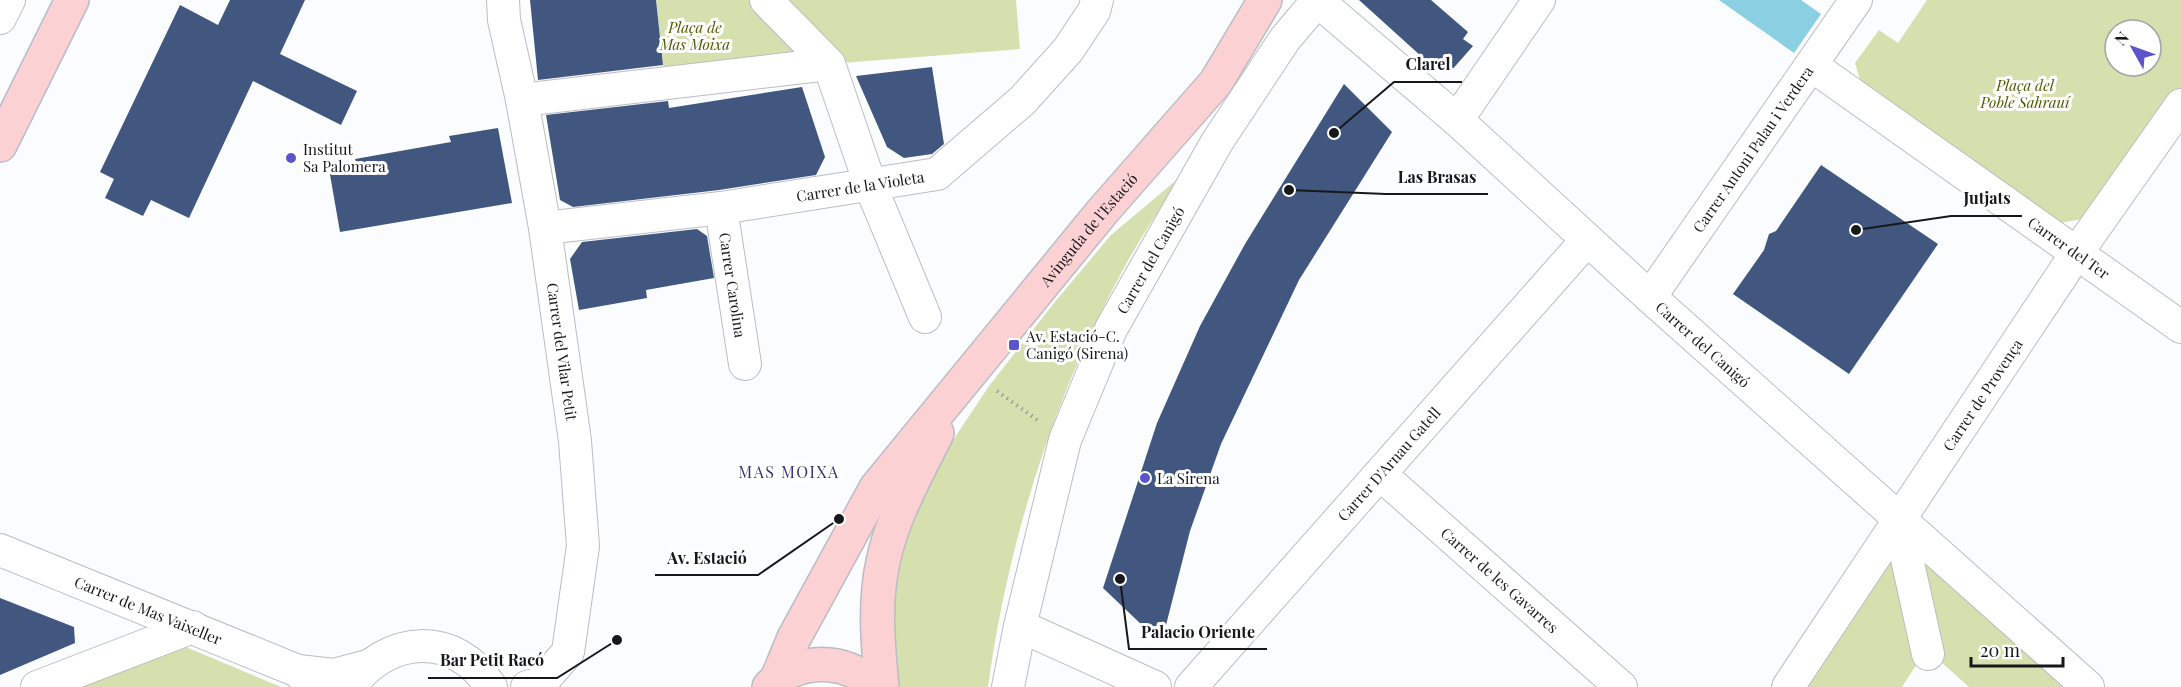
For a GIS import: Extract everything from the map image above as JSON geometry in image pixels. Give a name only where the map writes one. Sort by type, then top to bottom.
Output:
[{"type":"street","points":[[0,18],[9,0]]},
{"type":"street","points":[[0,145],[72,0]]},
{"type":"street","name":"Carrer del Vilar Petit","points":[[503,0],[504,20],[522,100],[545,228],[575,441],[583,546],[568,652],[541,683],[527,687]]},
{"type":"street","points":[[766,0],[829,64],[871,186],[925,317]]},
{"type":"street","name":"Carrer de la Violeta","points":[[545,228],[721,208],[938,174],[1022,101],[1068,50],[1094,11],[1097,0]]},
{"type":"street","name":"Avinguda de l'Estació","points":[[773,683],[794,638],[876,488],[964,377],[1102,212],[1216,82],[1265,0]]},
{"type":"street","points":[[1457,120],[1539,0]]},
{"type":"street","name":"Carrer Antoni Palau i Verdera","points":[[1650,297],[1856,0]]},
{"type":"street","name":"Carrer del Canigó","points":[[1008,687],[1020,626],[1065,440],[1111,329],[1217,142],[1285,39],[1318,1],[1457,120],[1650,297],[2088,687]]},
{"type":"street","name":"Avinguda de l'Estació","points":[[1216,82],[1285,39]]},
{"type":"street","points":[[522,100],[829,64]]},
{"type":"street","name":"Carrer del Ter","points":[[1811,65],[2181,327]]},
{"type":"street","name":"Carrer de Provença","points":[[1788,687],[1898,518],[2076,254],[2181,105]]},
{"type":"street","name":"Carrer Carolina","points":[[721,208],[745,364]]},
{"type":"street","name":"Carrer D'Arnau Gatell","points":[[1191,687],[1587,240]]},
{"type":"street","name":"Avinguda de l'Estació","points":[[882,687],[878,614],[883,562],[911,486],[964,377]]},
{"type":"street","name":"Carrer de les Gavarres","points":[[1380,474],[1621,687]]},
{"type":"street","points":[[1898,518],[1928,654]]},
{"type":"street","name":"Carrer de Mas Vaixeller","points":[[0,550],[193,627],[305,679],[334,675],[359,676],[385,653],[404,647],[433,646],[459,655],[482,672],[491,687]]},
{"type":"street","points":[[1020,626],[1155,687]]},
{"type":"street","points":[[37,687],[193,627]]},
{"type":"street","points":[[773,683],[798,668],[822,664],[845,667],[866,678],[875,687]]},
{"type":"green space","name":"Plaça de Mas Moixa","points":[[656,0],[1016,0],[1020,49],[829,64],[664,72]]},
{"type":"green space","name":"Plaça del Poble Sahrauí","points":[[1927,0],[2181,0],[2181,87],[2089,218],[2047,225],[1864,93],[1855,63],[1879,30],[1898,43]]},
{"type":"green space","points":[[1180,177],[1132,254],[1100,315],[1076,366],[1056,417],[1021,524],[997,632],[988,687],[898,687],[889,631],[895,572],[928,478],[989,386],[1054,303],[1111,235]]},
{"type":"green space","points":[[1905,527],[2084,687],[1969,687],[1931,653]]},
{"type":"green space","points":[[1896,528],[1924,653],[1902,687],[1791,687]]},
{"type":"green space","points":[[186,647],[281,687],[54,687],[145,651]]},
{"type":"water","points":[[1719,0],[1801,0],[1821,14],[1794,53]]},
{"type":"building","name":"Institut Sa Palomera","points":[[230,0],[305,0],[280,54],[357,91],[341,125],[253,81],[189,218],[151,200],[143,216],[105,198],[114,179],[100,172],[180,5],[218,25]]},
{"type":"building","points":[[530,0],[656,0],[663,65],[538,80]]},
{"type":"building","points":[[1359,0],[1431,0],[1468,32],[1463,39],[1473,46],[1450,72],[1436,61],[1432,66]]},
{"type":"building","points":[[932,67],[944,144],[932,154],[904,158],[887,147],[856,76]]},
{"type":"building","points":[[1344,84],[1392,132],[1299,280],[1221,444],[1190,531],[1165,629],[1144,627],[1103,588],[1157,423],[1200,326],[1245,244]]},
{"type":"building","points":[[802,87],[825,157],[816,175],[719,190],[573,207],[560,200],[546,115],[668,101],[669,108]]},
{"type":"building","points":[[498,128],[512,203],[340,232],[329,169],[357,165],[355,159],[451,142],[449,136]]},
{"type":"building","points":[[1821,165],[1938,244],[1849,374],[1733,294],[1764,250],[1769,234],[1776,231]]},
{"type":"building","points":[[697,229],[707,236],[714,278],[646,290],[647,298],[579,310],[570,259],[582,242]]},
{"type":"building","points":[[0,598],[74,627],[75,643],[0,675]]},
{"type":"place","name":"Clarel","points":[[1334,133]]},
{"type":"place","name":"Institut Sa Palomera","points":[[291,158]]},
{"type":"place","name":"Las Brasas","points":[[1289,190]]},
{"type":"place","name":"Jutjats","points":[[1856,230]]},
{"type":"place","name":"Av. Estació-C. Canigó (Sirena)","points":[[1014,345]]},
{"type":"place","name":"La Sirena","points":[[1145,478]]},
{"type":"place","name":"Av. Estació","points":[[839,519]]},
{"type":"place","name":"Palacio Oriente","points":[[1120,579]]},
{"type":"place","name":"Bar Petit Racó","points":[[617,640]]},
{"type":"district","name":"MAS MOIXA","points":[[789,471]]}]
